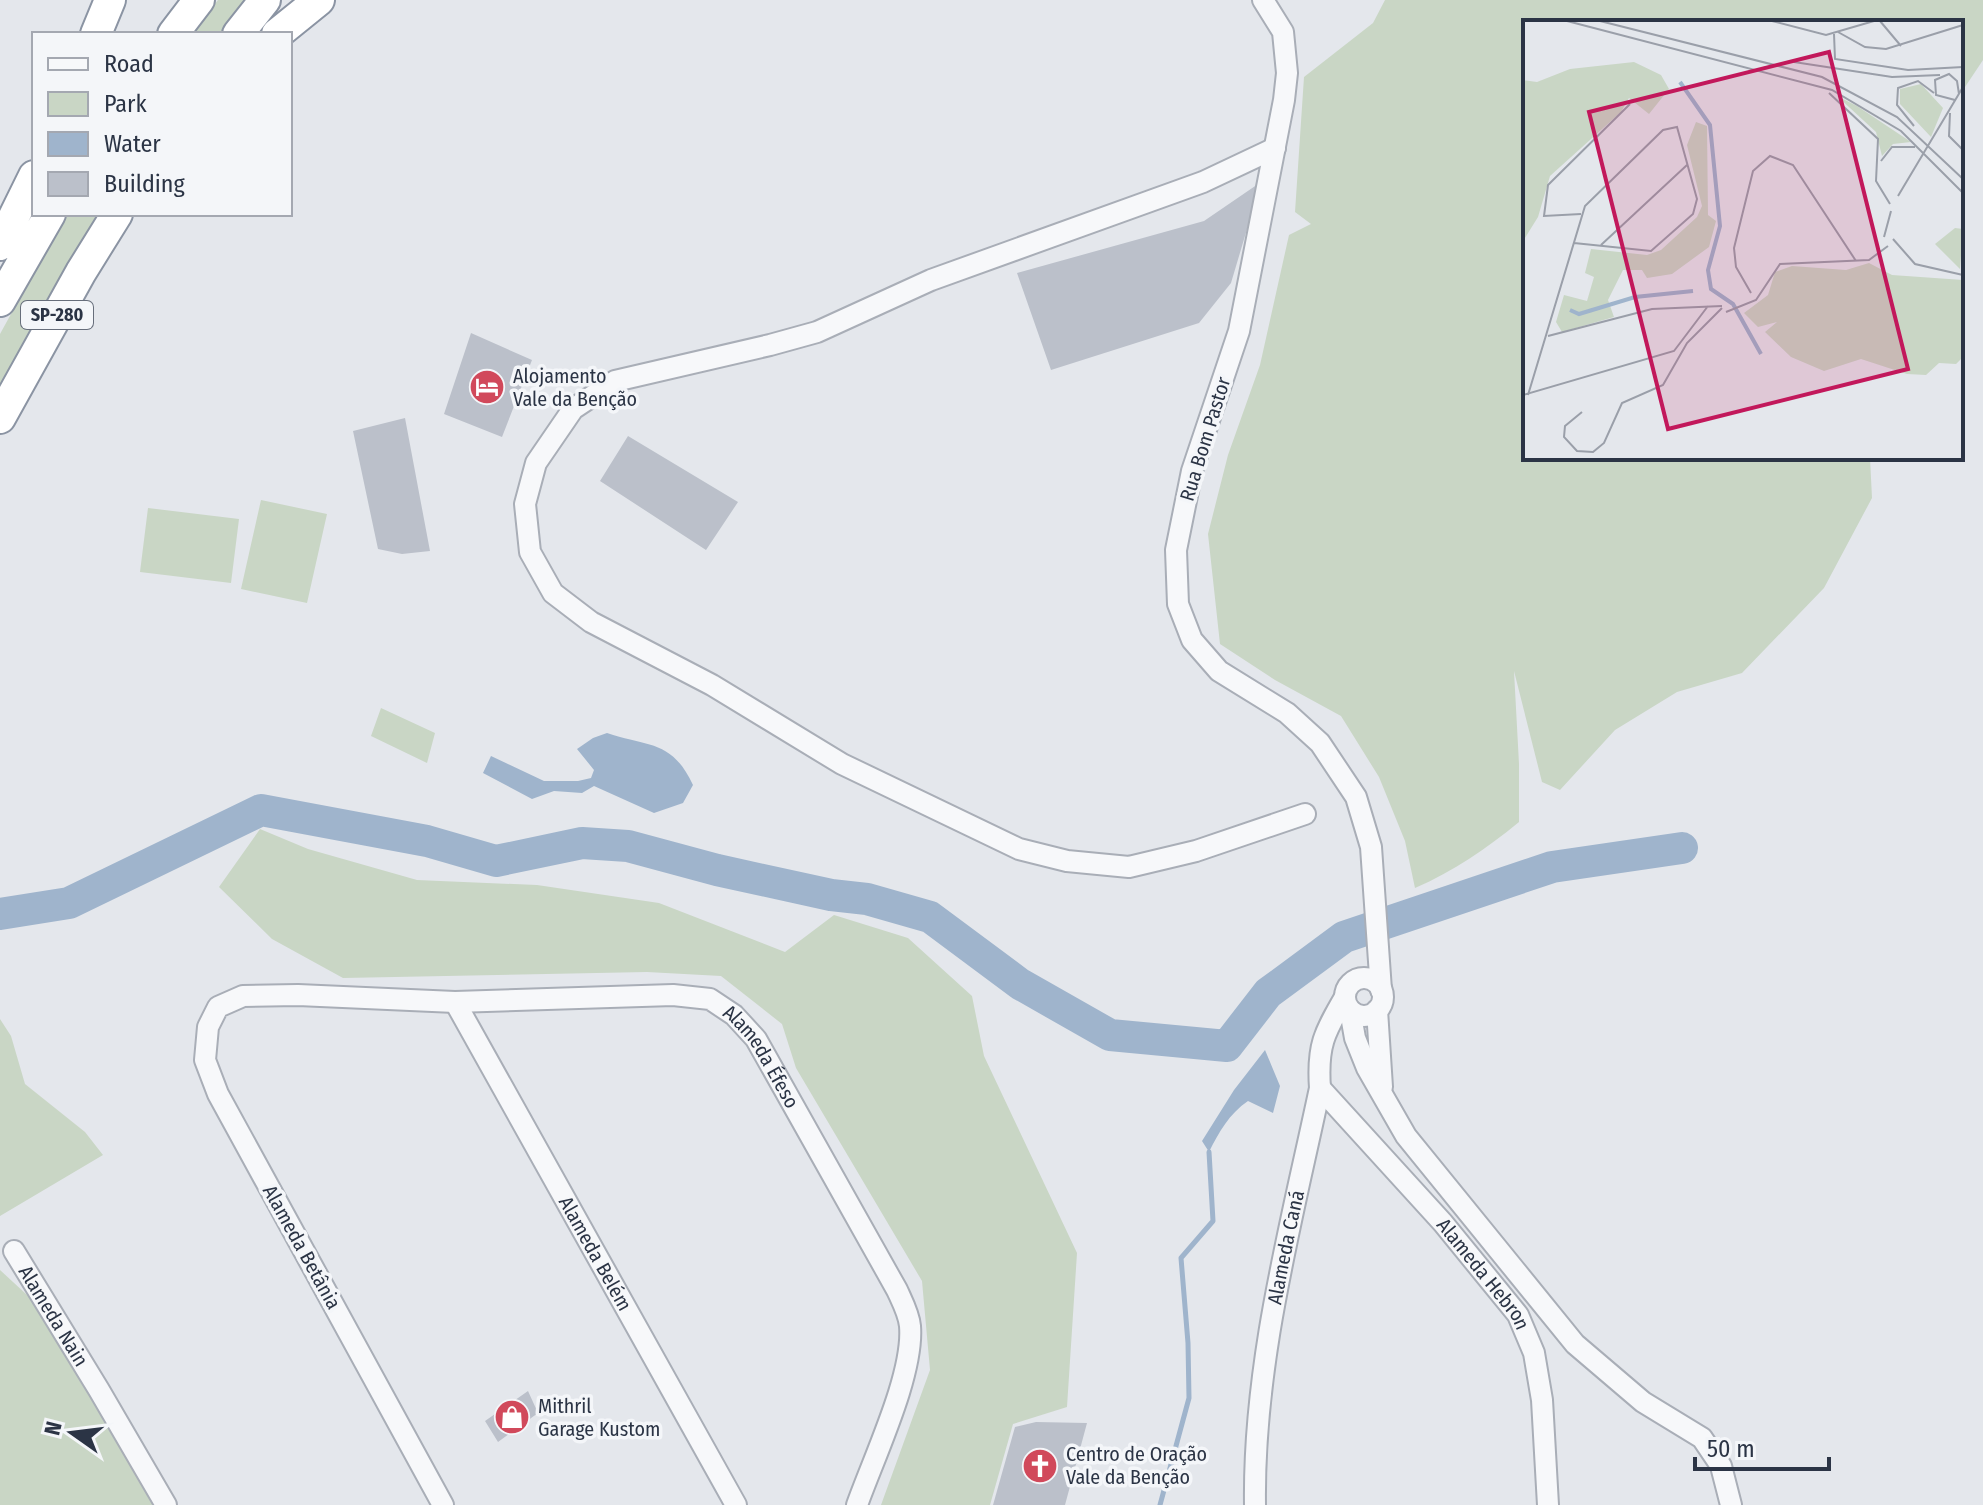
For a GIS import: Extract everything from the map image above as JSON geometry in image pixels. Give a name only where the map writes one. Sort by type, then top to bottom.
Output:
[{"type":"highway","points":[[97,32],[110,0]]},
{"type":"highway","points":[[175,32],[199,0]]},
{"type":"highway","points":[[240,32],[265,0]]},
{"type":"highway","points":[[279,32],[319,0]]},
{"type":"highway","points":[[0,245],[32,180]]},
{"type":"highway","name":"SP-280","points":[[0,301],[49,216]]},
{"type":"highway","name":"SP-280","points":[[0,418],[116,216]]},
{"type":"street","name":"Rua Bom Pastor","points":[[1261,2],[1283,32],[1286,51],[1284,100],[1239,331],[1192,471],[1176,550],[1178,604],[1192,640],[1219,671],[1287,713],[1320,743],[1356,797],[1371,847],[1376,940]]},
{"type":"street","points":[[1275,148],[1203,182],[931,280],[817,332],[615,381],[573,409],[536,463],[525,504],[530,552],[553,593],[591,622],[712,685],[842,764],[1019,849],[1067,861],[1129,867],[1196,851],[1305,814]]},
{"type":"street","points":[[1376,940],[1349,997],[1361,1053],[1383,1099],[1406,1136],[1575,1344],[1643,1402],[1702,1438],[1721,1466],[1731,1505]]},
{"type":"street","points":[[1376,940],[1383,1099]]},
{"type":"street","points":[[1349,997],[1364,978],[1371,980],[1379,1000]]},
{"type":"street","name":"Alameda Éfeso","points":[[243,996],[298,995],[455,1002],[673,995],[710,999],[734,1015],[756,1039],[897,1290],[909,1321],[910,1344],[903,1379],[857,1505]]},
{"type":"street","name":"Alameda Betânia","points":[[243,996],[218,1007],[208,1027],[205,1060],[218,1094],[443,1505]]},
{"type":"street","points":[[1349,997],[1364,1016],[1379,1000]]},
{"type":"street","name":"Alameda Caná","points":[[1255,1505],[1257,1421],[1276,1294],[1320,1088],[1318,1058],[1326,1030],[1349,997]]},
{"type":"street","name":"Alameda Belém","points":[[455,1002],[736,1505]]},
{"type":"street","name":"Alameda Hebron","points":[[1320,1088],[1443,1223],[1518,1315],[1534,1353],[1542,1400],[1548,1505]]},
{"type":"street","name":"Alameda Nain","points":[[14,1251],[166,1505]]},
{"type":"green space","points":[[218,0],[251,0],[227,32],[193,32]]},
{"type":"green space","points":[[1385,0],[1983,0],[1983,60],[1963,90],[1963,20],[1523,20],[1523,460],[1870,460],[1872,498],[1824,588],[1742,673],[1677,692],[1615,730],[1560,790],[1542,782],[1514,671],[1519,822],[1469,859],[1415,888],[1405,841],[1379,777],[1341,716],[1275,680],[1220,644],[1208,534],[1228,455],[1260,365],[1289,235],[1311,224],[1295,212],[1304,77],[1373,23]]},
{"type":"green space","points":[[65,216],[97,216],[0,389],[0,334]]},
{"type":"green space","points":[[261,500],[327,514],[307,603],[241,589]]},
{"type":"green space","points":[[148,508],[239,519],[231,583],[140,572]]},
{"type":"green space","points":[[381,708],[435,733],[427,763],[371,736]]},
{"type":"green space","points":[[260,829],[308,849],[417,880],[537,885],[659,903],[785,952],[834,915],[908,938],[972,996],[984,1056],[1077,1253],[1067,1407],[1013,1424],[990,1505],[881,1505],[930,1370],[922,1281],[796,1068],[782,1024],[721,976],[647,972],[343,978],[272,939],[219,887]]},
{"type":"green space","points":[[0,1019],[11,1036],[25,1084],[85,1132],[103,1155],[0,1216]]},
{"type":"green space","points":[[0,1270],[52,1318],[154,1505],[0,1505]]},
{"type":"water","points":[[607,733],[658,747],[677,760],[693,785],[683,803],[654,813],[594,786],[582,793],[554,791],[532,799],[483,773],[491,756],[544,781],[591,778],[594,770],[577,749]]},
{"type":"water","points":[[1265,1050],[1280,1086],[1273,1113],[1248,1101],[1225,1124],[1209,1152],[1202,1141],[1234,1090]]},
{"type":"building","points":[[1261,182],[1231,283],[1199,323],[1051,370],[1017,273],[1204,221]]},
{"type":"building","name":"Alojamento Vale da Benção","points":[[471,333],[532,360],[502,437],[444,414]]},
{"type":"building","points":[[405,418],[430,551],[402,554],[378,549],[353,431]]},
{"type":"building","points":[[628,436],[738,502],[706,550],[600,481]]},
{"type":"building","name":"Mithril Garage Kustom","points":[[528,1391],[538,1413],[498,1442],[485,1421]]},
{"type":"building","name":"Centro de Oração Vale da Benção","points":[[1036,1422],[1087,1423],[1065,1505],[993,1505],[1015,1427]]},
{"type":"waterway","points":[[0,914],[69,903],[261,810],[427,841],[496,861],[582,843],[628,846],[717,870],[831,895],[867,899],[930,917],[1020,984],[1110,1035],[1227,1046],[1268,993],[1344,937],[1552,867],[1682,848]]},
{"type":"waterway","points":[[1160,1505],[1189,1398],[1181,1258],[1213,1221],[1209,1152]]},
{"type":"place","name":"Alojamento Vale da Benção","points":[[487,387]]},
{"type":"place","name":"Mithril Garage Kustom","points":[[512,1417]]},
{"type":"place","name":"Centro de Oração Vale da Benção","points":[[1040,1466]]}]
